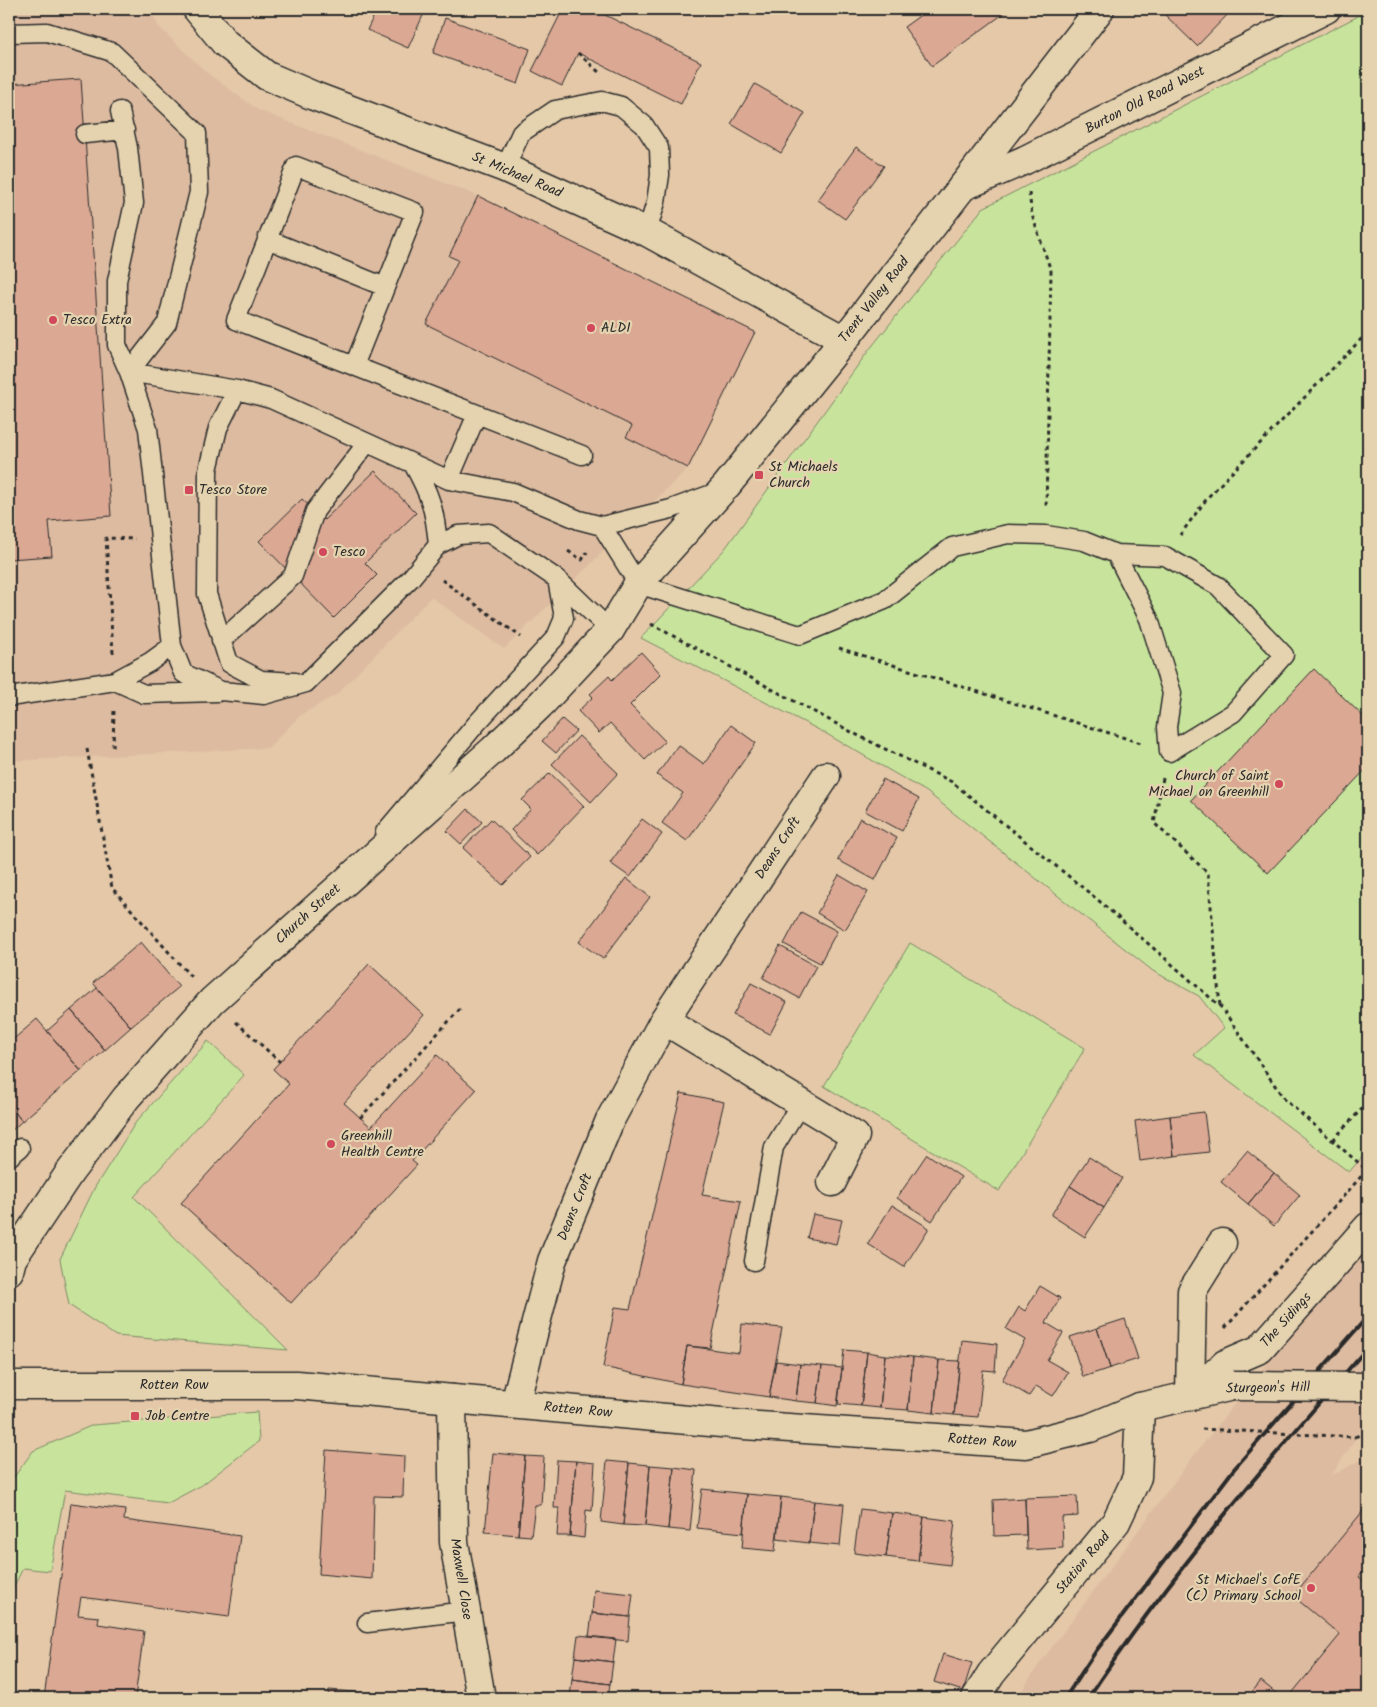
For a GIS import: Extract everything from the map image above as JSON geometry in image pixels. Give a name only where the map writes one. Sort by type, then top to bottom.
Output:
[{"type":"street","name":"St Michael Road","points":[[197,9],[226,43],[267,76],[324,100],[505,168],[647,232],[844,340]]},
{"type":"street","name":"Trent Valley Road","points":[[638,584],[722,490],[844,340],[1100,9]]},
{"type":"street","name":"Burton Old Road West","points":[[962,187],[1024,160],[1326,9]]},
{"type":"street","name":"Church Street","points":[[9,1271],[12,1259],[70,1172],[126,1098],[212,1001],[493,750],[542,703],[610,630],[638,584]]},
{"type":"street","name":"Deans Croft","points":[[515,1404],[552,1261],[610,1120],[664,1020],[826,776]]},
{"type":"street","points":[[664,1020],[855,1136],[832,1182]]},
{"type":"street","name":"The Sidings","points":[[1190,1396],[1226,1364],[1260,1349],[1368,1227]]},
{"type":"street","points":[[1190,1396],[1192,1291],[1222,1243]]},
{"type":"street","name":"Rotten Row","points":[[9,1385],[297,1385],[744,1425],[1026,1444],[1090,1428],[1140,1407]]},
{"type":"street","name":"Sturgeon's Hill","points":[[1140,1407],[1233,1386],[1368,1387]]},
{"type":"street","name":"Maxwell Close","points":[[452,1399],[454,1542],[481,1698]]},
{"type":"street","name":"Station Road","points":[[976,1698],[991,1674],[1116,1522],[1137,1477],[1140,1407]]},
{"type":"lane","points":[[9,33],[47,32],[112,52],[197,133],[199,192],[167,323],[129,372]]},
{"type":"lane","points":[[505,168],[520,133],[555,110],[602,101],[621,106],[644,125],[659,148],[660,174],[656,202],[647,232]]},
{"type":"lane","points":[[120,111],[134,203],[117,281],[117,345],[129,372],[148,429],[172,646],[184,673],[222,692]]},
{"type":"lane","points":[[85,134],[124,130]]},
{"type":"lane","points":[[354,366],[415,212],[296,166],[236,320],[582,455]]},
{"type":"lane","points":[[267,239],[386,287]]},
{"type":"lane","points":[[129,372],[237,390],[271,399],[449,480],[513,492],[579,520],[602,526],[671,509],[722,490]]},
{"type":"lane","points":[[237,390],[218,428],[208,470],[207,594],[229,662],[261,680],[306,683]]},
{"type":"lane","points":[[449,480],[477,414]]},
{"type":"lane","points":[[222,642],[293,576],[315,511],[367,443]]},
{"type":"lane","points":[[413,464],[429,493],[435,515],[438,545]]},
{"type":"lane","points":[[602,526],[638,584],[800,636],[885,600],[952,548],[1008,534],[1046,535],[1084,541],[1116,554],[1165,556],[1218,586],[1284,655],[1233,713],[1169,752],[1168,727],[1172,693],[1150,619],[1116,554]]},
{"type":"lane","points":[[115,681],[144,694],[222,692],[264,696],[306,683],[422,566],[438,545],[458,535],[489,534],[557,579],[610,630]]},
{"type":"lane","points":[[341,884],[477,723],[556,637],[564,618],[557,579]]},
{"type":"lane","points":[[9,697],[115,681],[150,662],[172,646]]},
{"type":"lane","points":[[754,1261],[774,1147],[801,1103]]},
{"type":"lane","points":[[367,1623],[466,1611]]},
{"type":"path","points":[[1024,160],[1032,215],[1051,271],[1046,535]]},
{"type":"path","points":[[1165,556],[1208,497],[1368,332]]},
{"type":"path","points":[[540,568],[554,542],[582,560],[602,526]]},
{"type":"path","points":[[113,746],[115,681],[106,538],[160,539]]},
{"type":"path","points":[[422,566],[542,652]]},
{"type":"path","points":[[638,584],[642,619],[859,736],[952,782],[1098,900],[1220,1008],[1285,1100],[1367,1170],[1218,1335]]},
{"type":"path","points":[[800,636],[1169,752],[1154,822],[1208,873],[1220,1008]]},
{"type":"path","points":[[87,749],[112,888],[212,1001],[280,1062]]},
{"type":"path","points":[[360,1118],[461,1008]]},
{"type":"path","points":[[1333,1140],[1368,1102]]},
{"type":"path","points":[[1202,1429],[1355,1438],[1368,1431]]},
{"type":"shaded area","points":[[9,9],[151,9],[158,26],[206,72],[258,110],[478,196],[755,332],[688,468],[504,649],[431,597],[336,695],[302,714],[268,748],[9,761]]},
{"type":"shaded area","points":[[1368,1244],[1368,1420],[1331,1476],[1368,1456],[1368,1698],[1017,1698],[1038,1666],[1192,1458],[1284,1341]]},
{"type":"green space","points":[[1368,11],[1368,1150],[1349,1172],[1194,1055],[1224,1028],[1199,996],[1153,971],[927,792],[825,733],[641,638],[724,550],[869,350],[983,208]]},
{"type":"green space","points":[[910,943],[1085,1048],[999,1191],[824,1086]]},
{"type":"green space","points":[[208,1041],[244,1075],[134,1197],[288,1350],[116,1336],[69,1305],[60,1259],[95,1187],[136,1122]]},
{"type":"green space","points":[[257,1412],[259,1441],[202,1485],[168,1503],[65,1490],[50,1571],[23,1568],[9,1596],[9,1484],[33,1451],[93,1425]]},
{"type":"building","points":[[377,9],[426,9],[408,48],[367,30]]},
{"type":"building","points":[[563,9],[601,9],[599,12],[701,62],[681,104],[578,53],[562,86],[532,71]]},
{"type":"building","points":[[929,9],[1010,9],[932,66],[904,27]]},
{"type":"building","points":[[1233,9],[1197,46],[1160,10]]},
{"type":"building","points":[[445,18],[530,49],[518,84],[433,53]]},
{"type":"building","name":"Tesco Extra","points":[[81,79],[111,516],[49,521],[52,556],[9,559],[9,84]]},
{"type":"building","points":[[755,84],[805,113],[781,153],[731,124]]},
{"type":"building","points":[[856,147],[884,166],[845,219],[818,200]]},
{"type":"building","name":"ALDI","points":[[478,196],[755,332],[688,468],[626,437],[632,426],[426,324],[458,260],[449,256]]},
{"type":"building","name":"Tesco","points":[[375,471],[416,513],[365,563],[377,575],[334,618],[259,541],[302,499],[324,520]]},
{"type":"building","points":[[641,652],[661,674],[630,705],[665,741],[645,760],[610,723],[599,733],[578,711],[593,697],[590,694],[609,676],[612,680]]},
{"type":"building","name":"Church of Saint Michael on Greenhill","points":[[1314,669],[1368,721],[1368,767],[1268,873],[1191,800]]},
{"type":"building","points":[[562,719],[576,731],[556,753],[542,741]]},
{"type":"building","points":[[731,725],[756,743],[687,841],[662,823],[683,793],[657,775],[678,745],[704,764]]},
{"type":"building","points":[[579,736],[618,773],[591,802],[552,764]]},
{"type":"building","points":[[550,773],[584,806],[537,855],[511,830],[531,809],[522,800]]},
{"type":"building","points":[[883,779],[919,799],[902,831],[865,811]]},
{"type":"building","points":[[468,809],[482,822],[461,844],[447,831]]},
{"type":"building","points":[[860,818],[897,838],[875,880],[838,860]]},
{"type":"building","points":[[491,819],[530,857],[503,885],[463,848]]},
{"type":"building","points":[[642,819],[662,834],[630,877],[610,863]]},
{"type":"building","points":[[839,875],[868,892],[845,930],[817,913]]},
{"type":"building","points":[[626,878],[650,897],[603,959],[579,942]]},
{"type":"building","points":[[801,912],[837,931],[820,963],[784,944]]},
{"type":"building","points":[[141,942],[179,987],[131,1027],[93,983]]},
{"type":"building","points":[[780,946],[816,966],[799,998],[763,978]]},
{"type":"building","name":"Greenhill Health Centre","points":[[369,964],[424,1015],[344,1103],[371,1127],[437,1055],[476,1090],[412,1161],[417,1165],[291,1303],[181,1203],[289,1084],[273,1069]]},
{"type":"building","points":[[751,983],[787,1002],[770,1034],[733,1015]]},
{"type":"building","points":[[97,988],[131,1027],[105,1050],[71,1010]]},
{"type":"building","points":[[71,1010],[105,1050],[81,1071],[47,1031]]},
{"type":"building","points":[[37,1019],[81,1071],[22,1121],[9,1105],[9,1043]]},
{"type":"building","points":[[681,1093],[724,1102],[702,1195],[741,1201],[710,1348],[687,1346],[681,1384],[603,1367],[615,1307],[630,1309]]},
{"type":"building","points":[[9,1105],[22,1121],[9,1133]]},
{"type":"building","points":[[1204,1112],[1209,1152],[1174,1156],[1170,1116]]},
{"type":"building","points":[[1170,1116],[1174,1156],[1140,1161],[1135,1121]]},
{"type":"building","points":[[1247,1151],[1274,1173],[1248,1204],[1221,1182]]},
{"type":"building","points":[[927,1154],[961,1177],[932,1221],[897,1198]]},
{"type":"building","points":[[1089,1157],[1122,1178],[1104,1208],[1070,1186]]},
{"type":"building","points":[[1274,1173],[1300,1195],[1274,1226],[1248,1204]]},
{"type":"building","points":[[1070,1186],[1104,1208],[1085,1237],[1051,1215]]},
{"type":"building","points":[[892,1205],[929,1228],[904,1267],[868,1244]]},
{"type":"building","points":[[813,1214],[842,1220],[836,1244],[807,1238]]},
{"type":"building","points":[[1040,1286],[1060,1298],[1046,1323],[1063,1333],[1047,1360],[1068,1372],[1053,1396],[1036,1386],[1029,1396],[1002,1380],[1025,1340],[1006,1329],[1019,1307],[1025,1311]]},
{"type":"building","points":[[1125,1319],[1138,1359],[1110,1368],[1097,1328]]},
{"type":"building","points":[[742,1324],[782,1328],[769,1397],[681,1384],[687,1346],[739,1353]]},
{"type":"building","points":[[1097,1328],[1110,1368],[1083,1377],[1070,1337]]},
{"type":"building","points":[[962,1340],[997,1344],[995,1371],[983,1370],[978,1417],[954,1415]]},
{"type":"building","points":[[844,1350],[867,1352],[861,1406],[838,1404]]},
{"type":"building","points":[[867,1352],[885,1355],[880,1408],[861,1406]]},
{"type":"building","points":[[885,1355],[913,1357],[908,1410],[880,1408]]},
{"type":"building","points":[[913,1357],[939,1360],[934,1413],[908,1410]]},
{"type":"building","points":[[939,1360],[960,1361],[954,1415],[934,1413]]},
{"type":"building","points":[[776,1361],[800,1364],[796,1401],[769,1397]]},
{"type":"building","points":[[800,1364],[822,1366],[817,1403],[796,1401]]},
{"type":"building","points":[[822,1366],[842,1368],[837,1406],[817,1403]]},
{"type":"building","points":[[326,1450],[404,1456],[403,1497],[374,1496],[372,1579],[319,1574]]},
{"type":"building","points":[[493,1453],[525,1456],[518,1535],[485,1532]]},
{"type":"building","points":[[525,1456],[544,1457],[541,1505],[535,1505],[531,1536],[518,1535]]},
{"type":"building","points":[[557,1460],[576,1461],[570,1536],[557,1536],[559,1508],[554,1508]]},
{"type":"building","points":[[576,1461],[595,1463],[592,1511],[586,1510],[584,1538],[570,1536]]},
{"type":"building","points":[[607,1461],[629,1463],[623,1525],[601,1522]]},
{"type":"building","points":[[629,1463],[650,1465],[645,1526],[623,1525]]},
{"type":"building","points":[[650,1465],[674,1467],[668,1529],[645,1526]]},
{"type":"building","points":[[674,1467],[696,1470],[690,1531],[668,1529]]},
{"type":"building","points":[[702,1489],[747,1494],[743,1533],[697,1528]]},
{"type":"building","points":[[747,1494],[781,1497],[775,1551],[742,1548]]},
{"type":"building","points":[[1077,1496],[1078,1516],[1062,1517],[1063,1548],[1027,1550],[1025,1498]]},
{"type":"building","points":[[781,1497],[814,1501],[809,1543],[777,1539]]},
{"type":"building","points":[[1025,1498],[1026,1535],[994,1536],[993,1500]]},
{"type":"building","points":[[814,1501],[844,1504],[840,1546],[809,1543]]},
{"type":"building","points":[[71,1503],[125,1510],[124,1520],[240,1536],[229,1617],[81,1597],[78,1615],[99,1617],[98,1624],[144,1631],[135,1698],[44,1698]]},
{"type":"building","points":[[1368,1505],[1368,1566],[1359,1577],[1368,1585],[1368,1698],[1288,1698],[1340,1635],[1293,1596]]},
{"type":"building","points":[[860,1509],[892,1513],[886,1557],[854,1553]]},
{"type":"building","points":[[892,1513],[924,1517],[918,1561],[886,1557]]},
{"type":"building","points":[[924,1517],[955,1521],[950,1565],[918,1561]]},
{"type":"building","points":[[594,1590],[633,1594],[630,1617],[592,1613]]},
{"type":"building","points":[[592,1613],[630,1617],[628,1641],[589,1637]]},
{"type":"building","points":[[578,1635],[616,1639],[613,1662],[575,1657]]},
{"type":"building","points":[[943,1654],[972,1663],[963,1691],[934,1682]]},
{"type":"building","points":[[575,1657],[613,1662],[610,1684],[572,1679]]},
{"type":"building","points":[[572,1679],[610,1684],[608,1698],[570,1698]]},
{"type":"building","points":[[1261,1681],[1282,1698],[1247,1698]]},
{"type":"building","points":[[329,1690],[428,1698],[328,1698]]},
{"type":"railway","points":[[1065,1698],[1096,1651],[1234,1469],[1368,1316]]},
{"type":"railway","points":[[1088,1698],[1153,1606],[1222,1518],[1368,1347]]},
{"type":"place","name":"Tesco Extra","points":[[53,320]]},
{"type":"place","name":"ALDI","points":[[591,328]]},
{"type":"place","name":"St Michaels Church","points":[[759,475]]},
{"type":"place","name":"Tesco Store","points":[[189,490]]},
{"type":"place","name":"Tesco","points":[[323,552]]},
{"type":"place","name":"Church of Saint Michael on Greenhill","points":[[1279,784]]},
{"type":"place","name":"Greenhill Health Centre","points":[[331,1144]]},
{"type":"place","name":"Job Centre","points":[[135,1416]]},
{"type":"place","name":"St Michael's CofE (C) Primary School","points":[[1311,1588]]}]
